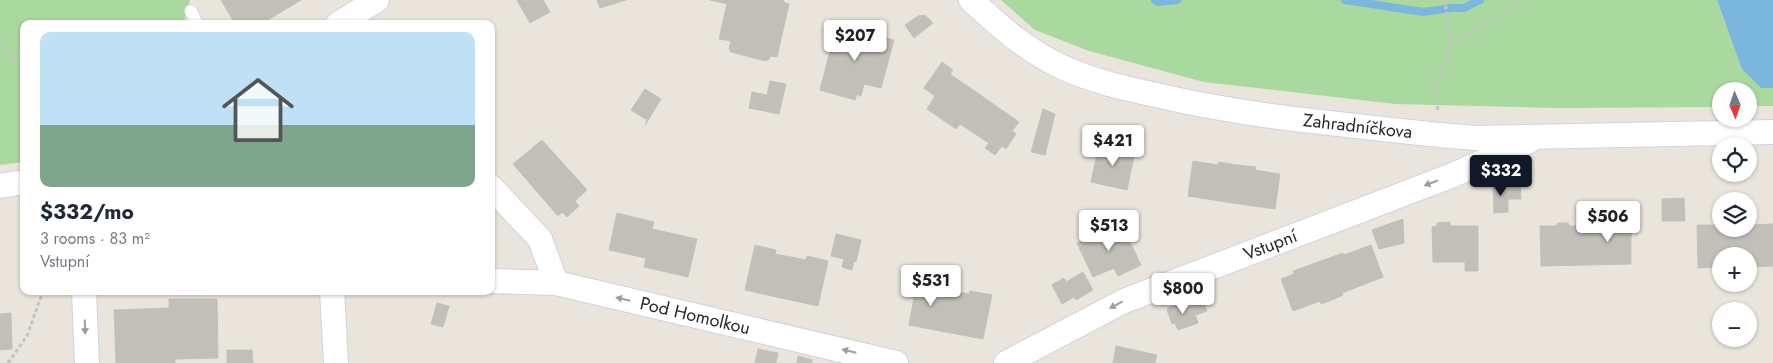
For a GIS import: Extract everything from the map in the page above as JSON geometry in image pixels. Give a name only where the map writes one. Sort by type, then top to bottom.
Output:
[{"type":"street","points":[[345,20],[377,0]]},
{"type":"street","name":"Zahradníčkova","points":[[971,0],[1010,36],[1061,67],[1118,87],[1188,103],[1262,115],[1439,136],[1475,138],[1773,132]]},
{"type":"street","name":"Vstupní","points":[[1006,363],[1124,301],[1453,175],[1540,136]]},
{"type":"street","points":[[0,186],[20,183]]},
{"type":"street","points":[[495,191],[540,239],[556,283]]},
{"type":"street","name":"Pod Homolkou","points":[[495,281],[556,283],[891,362]]},
{"type":"street","points":[[84,295],[87,363]]},
{"type":"street","points":[[332,295],[336,363]]},
{"type":"lane","points":[[191,11],[195,20]]},
{"type":"path","points":[[1439,136],[1439,116],[1434,93],[1450,44],[1445,0]]},
{"type":"path","points":[[1450,44],[1502,15],[1523,0]]},
{"type":"path","points":[[0,43],[20,66]]},
{"type":"path","points":[[8,363],[27,336],[42,295]]},
{"type":"green space","points":[[0,0],[190,0],[184,20],[20,20],[20,162],[0,165]]},
{"type":"green space","points":[[1001,0],[1717,0],[1725,23],[1758,82],[1712,82],[1712,107],[1558,108],[1395,104],[1204,82],[1089,51],[1035,30]]},
{"type":"green space","points":[[1758,83],[1761,88],[1773,88],[1773,106],[1758,106]]},
{"type":"water","points":[[1717,0],[1773,0],[1773,88],[1761,88],[1758,82],[1755,82],[1742,69]]},
{"type":"building","points":[[221,0],[301,0],[268,20],[233,20]]},
{"type":"building","points":[[517,0],[540,0],[522,9]]},
{"type":"building","points":[[543,0],[550,12],[530,23],[522,9]]},
{"type":"building","points":[[597,0],[626,0],[600,8]]},
{"type":"building","points":[[710,0],[784,0],[783,2],[789,4],[777,57],[771,56],[765,61],[731,52],[729,49],[731,41],[719,39],[727,4]]},
{"type":"building","points":[[925,15],[933,23],[914,38],[905,25],[918,16]]},
{"type":"building","points":[[833,24],[894,40],[881,88],[864,84],[861,96],[857,94],[855,100],[820,90],[833,39],[829,38]]},
{"type":"building","points":[[942,62],[953,70],[950,74],[989,101],[969,130],[960,124],[956,129],[927,109],[935,96],[924,88]]},
{"type":"building","points":[[770,81],[786,84],[779,114],[749,108],[752,92],[767,95]]},
{"type":"building","points":[[645,89],[661,99],[645,125],[647,120],[631,110]]},
{"type":"building","points":[[989,101],[1019,122],[1012,131],[1016,134],[1006,149],[1002,146],[995,155],[985,148],[989,143],[969,130]]},
{"type":"building","points":[[1043,109],[1055,114],[1045,155],[1031,152]]},
{"type":"building","points":[[542,140],[587,190],[575,201],[579,206],[567,217],[562,212],[558,216],[513,164]]},
{"type":"building","points":[[1099,144],[1135,151],[1127,190],[1091,182]]},
{"type":"building","points":[[1193,161],[1218,165],[1218,162],[1237,165],[1232,203],[1188,196]]},
{"type":"building","points":[[1237,165],[1256,167],[1255,170],[1280,174],[1275,209],[1232,203]]},
{"type":"building","points":[[1520,176],[1521,199],[1508,199],[1508,180]]},
{"type":"building","points":[[1508,180],[1508,212],[1494,213],[1493,185]]},
{"type":"building","points":[[1684,198],[1685,221],[1662,221],[1662,199]]},
{"type":"building","points":[[617,213],[654,222],[652,229],[697,239],[688,277],[644,267],[646,258],[609,250]]},
{"type":"building","points":[[1586,218],[1602,218],[1603,222],[1613,222],[1615,225],[1631,225],[1631,264],[1586,265]]},
{"type":"building","points":[[1403,219],[1404,243],[1379,249],[1372,230]]},
{"type":"building","points":[[1450,222],[1450,226],[1478,226],[1478,271],[1465,271],[1465,262],[1433,262],[1432,227],[1437,226],[1437,223]]},
{"type":"building","points":[[1121,223],[1141,265],[1118,276],[1114,268],[1093,277],[1077,243]]},
{"type":"building","points":[[1558,223],[1568,223],[1570,226],[1586,226],[1586,265],[1541,266],[1540,226],[1556,226]]},
{"type":"building","points":[[1773,224],[1773,266],[1757,267],[1757,247],[1738,247],[1737,237],[1757,237],[1757,225]]},
{"type":"building","points":[[1697,225],[1712,225],[1712,237],[1737,237],[1738,247],[1712,247],[1712,267],[1698,268]]},
{"type":"building","points":[[836,234],[861,240],[856,262],[854,261],[852,270],[842,267],[844,259],[831,256]]},
{"type":"building","points":[[755,245],[776,250],[775,254],[791,257],[781,298],[745,290]]},
{"type":"building","points":[[1371,245],[1383,277],[1342,293],[1343,295],[1332,300],[1318,262]]},
{"type":"building","points":[[807,256],[828,261],[818,306],[781,298],[791,257],[806,260]]},
{"type":"building","points":[[1318,262],[1332,300],[1321,304],[1320,301],[1293,311],[1281,279],[1294,274],[1293,271]]},
{"type":"building","points":[[1083,272],[1093,290],[1076,300],[1066,282]]},
{"type":"building","points":[[1064,278],[1074,297],[1062,304],[1052,285]]},
{"type":"building","points":[[917,281],[940,285],[939,289],[954,291],[946,332],[909,325]]},
{"type":"building","points":[[954,291],[969,294],[970,291],[992,295],[983,339],[946,332]]},
{"type":"building","points":[[1201,296],[1207,311],[1196,315],[1190,300]]},
{"type":"building","points":[[169,299],[217,299],[218,358],[175,359],[175,363],[116,363],[114,310],[169,308]]},
{"type":"building","points":[[1190,300],[1198,323],[1178,330],[1175,323],[1172,324],[1167,310],[1169,307]]},
{"type":"building","points":[[437,303],[449,306],[443,327],[431,324]]},
{"type":"building","points":[[11,313],[12,349],[0,350],[0,314]]},
{"type":"building","points":[[1116,346],[1157,355],[1155,363],[1113,363]]},
{"type":"building","points":[[758,349],[778,353],[776,363],[755,363]]},
{"type":"building","points":[[227,350],[252,350],[253,363],[227,363]]},
{"type":"building","points":[[798,356],[812,360],[812,363],[797,363]]},
{"type":"waterway","points":[[1155,0],[1158,2],[1177,0]]},
{"type":"waterway","points":[[1345,0],[1423,12],[1464,8],[1480,0]]}]
